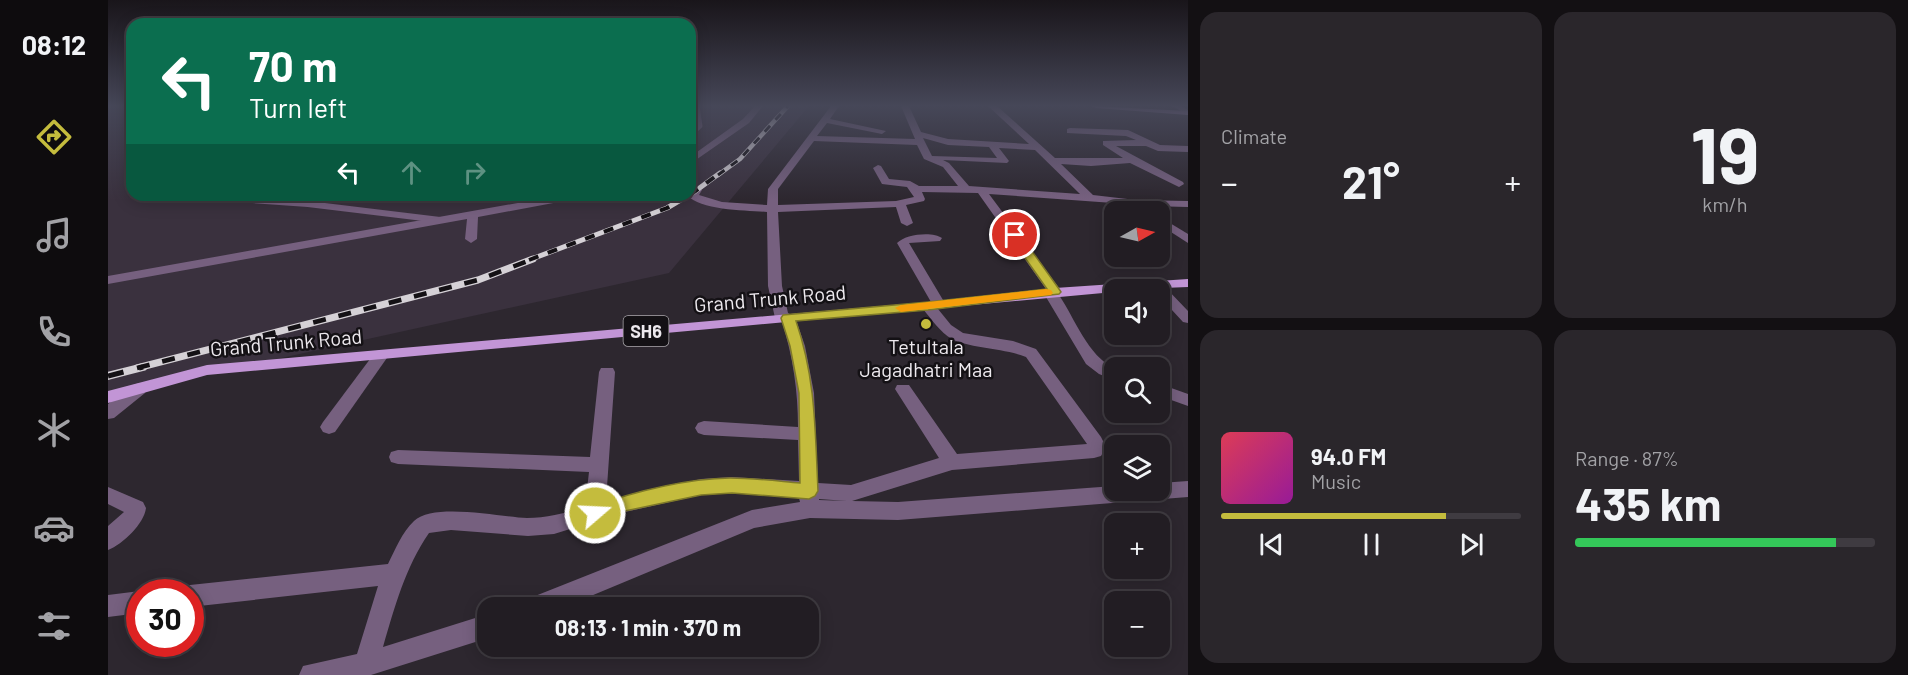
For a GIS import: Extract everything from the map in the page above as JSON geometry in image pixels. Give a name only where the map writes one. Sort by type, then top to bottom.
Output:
[{"type":"main road","name":"Grand Trunk Road","points":[[1170,286],[1188,284]]},
{"type":"main road","name":"Grand Trunk Road","points":[[108,397],[207,370],[934,306],[1053,292],[1104,290]]},
{"type":"street","points":[[696,156],[722,138]]},
{"type":"street","points":[[809,500],[806,393],[797,346],[775,286],[772,209],[776,183],[812,138],[919,138],[993,146],[1038,147]]},
{"type":"street","points":[[919,138],[927,157],[946,165],[966,189]]},
{"type":"street","points":[[1027,138],[1090,198]]},
{"type":"street","points":[[1138,138],[1158,148],[1188,149]]},
{"type":"street","points":[[1144,140],[1106,143],[1130,159],[1184,184]]},
{"type":"street","points":[[927,157],[1004,161],[993,146]]},
{"type":"street","points":[[1051,160],[1091,163],[1130,159]]},
{"type":"street","points":[[696,196],[708,202],[729,206],[772,209],[900,204],[920,199],[916,189],[910,184],[886,182],[878,168]]},
{"type":"street","points":[[1167,184],[1184,184]]},
{"type":"street","points":[[916,189],[966,189],[1117,201]]},
{"type":"street","points":[[982,191],[1053,292],[1085,354],[1104,369]]},
{"type":"street","points":[[108,280],[542,201]]},
{"type":"street","points":[[900,204],[907,223]]},
{"type":"street","points":[[1170,204],[1188,204]]},
{"type":"street","points":[[471,240],[472,214]]},
{"type":"street","points":[[1170,227],[1188,239]]},
{"type":"street","points":[[560,597],[752,519],[809,500],[833,494],[862,491],[952,462],[1094,451],[1097,447],[1066,399],[1031,353],[1013,346],[959,337],[946,328],[903,243],[906,240],[936,237]]},
{"type":"street","points":[[1170,301],[1188,319]]},
{"type":"street","points":[[329,427],[381,355]]},
{"type":"street","points":[[595,513],[607,372]]},
{"type":"street","points":[[108,413],[139,389]]},
{"type":"street","points":[[903,389],[952,462]]},
{"type":"street","points":[[1170,394],[1188,400]]},
{"type":"street","points":[[704,428],[808,434]]},
{"type":"street","points":[[398,457],[598,465]]},
{"type":"street","points":[[366,664],[394,574],[414,535],[422,526],[433,522],[451,521],[528,527],[571,522],[625,503],[701,487],[732,486],[809,500],[898,512],[1188,489]]},
{"type":"street","points":[[108,495],[136,508],[135,514],[108,540]]},
{"type":"street","points":[[204,594],[394,574]]},
{"type":"street","points":[[108,606],[126,604]]},
{"type":"street","points":[[312,675],[366,664],[477,630]]},
{"type":"lane","points":[[265,201],[320,205],[440,220]]},
{"type":"shaded area","points":[[108,138],[126,138],[126,201],[696,201],[696,138],[783,138],[669,273],[108,396]]},
{"type":"railway","points":[[718,175],[740,159],[759,138]]},
{"type":"railway","points":[[696,191],[720,173]]},
{"type":"railway","points":[[529,260],[667,208],[679,201]]},
{"type":"railway","points":[[137,368],[478,280],[533,259]]},
{"type":"railway","points":[[108,376],[143,367]]},
{"type":"slow traffic","points":[[901,308],[1046,293]]},
{"type":"place","name":"Tetultala Jagadhatri Maa","points":[[926,324]]},
{"type":"route","points":[[595,513],[625,503],[701,487],[732,486],[809,491],[806,393],[797,346],[788,318],[1055,292],[1015,235]]}]
